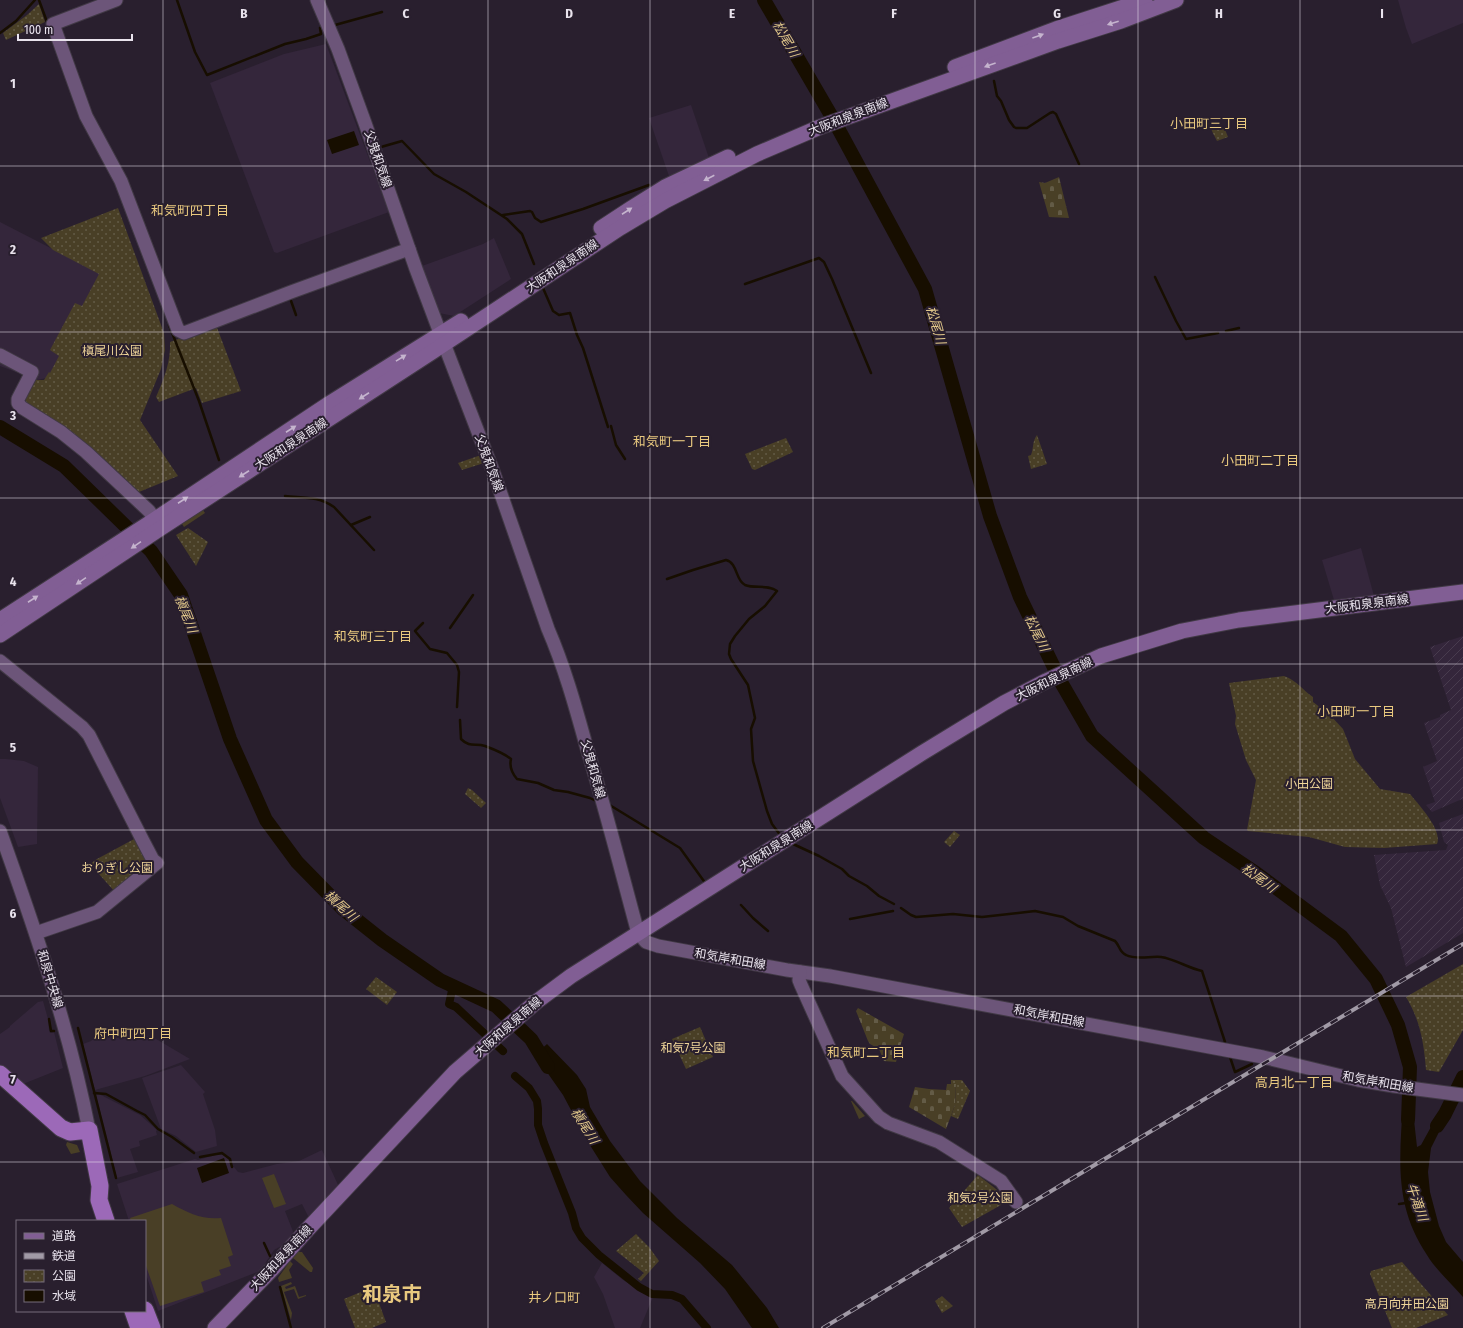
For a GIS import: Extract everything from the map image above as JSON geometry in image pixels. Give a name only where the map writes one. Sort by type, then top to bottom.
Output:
[{"type":"highway","points":[[0,1074],[61,1128],[70,1132],[89,1130],[100,1186],[99,1200],[106,1220]]},
{"type":"highway","points":[[100,1186],[108,1193],[116,1220]]},
{"type":"highway","points":[[133,1312],[139,1328]]},
{"type":"highway","points":[[146,1312],[152,1328]]},
{"type":"main road","name":"大阪和泉泉南線","points":[[0,634],[330,403],[442,339],[551,262],[665,187],[762,141],[818,123],[1056,30],[1145,0]]},
{"type":"main road","name":"大阪和泉泉南線","points":[[1125,8],[1176,0]]},
{"type":"main road","name":"大阪和泉泉南線","points":[[0,620],[111,555]]},
{"type":"main road","name":"大阪和泉泉南線","points":[[214,1328],[274,1267],[452,1076],[536,1002],[566,979],[638,933],[1004,703],[1046,681],[1101,656],[1182,631],[1239,620],[1463,592]]},
{"type":"street","points":[[116,0],[53,24],[86,116],[121,181],[178,330],[184,333],[291,292],[409,250]]},
{"type":"street","name":"父鬼和気線","points":[[318,0],[365,123],[442,339],[494,472],[569,686],[638,933]]},
{"type":"street","points":[[0,356],[32,372],[18,399],[18,403],[21,407],[61,432],[86,452],[149,511],[156,525]]},
{"type":"street","points":[[0,661],[82,727],[89,735],[143,842],[153,860],[157,863],[97,912],[36,933]]},
{"type":"street","name":"和泉中央線","points":[[0,831],[36,933],[62,1016],[89,1130]]},
{"type":"street","name":"和気岸和田線","points":[[638,933],[646,942],[658,946],[800,972],[830,976],[1264,1057],[1352,1078],[1394,1086],[1463,1095]]},
{"type":"street","points":[[800,972],[799,980],[801,985],[842,1076],[879,1117],[888,1123],[939,1142],[1001,1181],[1016,1202]]},
{"type":"shaded area","points":[[1398,0],[1463,0],[1463,23],[1412,44]]},
{"type":"shaded area","points":[[326,44],[389,212],[277,253],[274,252],[210,83],[284,54]]},
{"type":"shaded area","points":[[691,105],[709,158],[669,176],[649,118]]},
{"type":"shaded area","points":[[0,222],[103,275],[51,377],[37,380],[0,366]]},
{"type":"shaded area","points":[[494,238],[511,279],[454,316],[439,313],[422,266],[483,244]]},
{"type":"shaded area","points":[[1361,548],[1374,596],[1337,602],[1334,600],[1322,560]]},
{"type":"shaded area","points":[[1463,636],[1463,801],[1462,799],[1432,812],[1426,805],[1435,802],[1423,767],[1437,761],[1424,723],[1440,717],[1440,715],[1451,710],[1430,647]]},
{"type":"shaded area","points":[[0,759],[24,761],[38,767],[37,844],[18,847],[0,798]]},
{"type":"shaded area","points":[[1463,814],[1463,933],[1406,967],[1391,908],[1380,885],[1374,855],[1446,850],[1448,845],[1444,842],[1439,823]]},
{"type":"shaded area","points":[[43,1001],[48,1019],[49,1030],[50,1033],[54,1032],[63,1068],[23,1084],[0,1065],[0,1034],[38,1002]]},
{"type":"shaded area","points":[[110,1030],[133,1035],[151,1036],[190,1059],[145,1076],[95,1090],[83,1044],[91,1041],[102,1032]]},
{"type":"shaded area","points":[[181,1065],[205,1092],[203,1094],[215,1130],[217,1146],[196,1152],[176,1136],[161,1129],[142,1078]]},
{"type":"shaded area","points":[[99,1094],[140,1115],[157,1130],[157,1135],[139,1141],[140,1146],[130,1149],[138,1172],[117,1178],[96,1095]]},
{"type":"shaded area","points":[[322,1150],[339,1187],[309,1218],[302,1204],[285,1211],[294,1234],[285,1244],[274,1250],[260,1271],[158,1311],[146,1274],[146,1220],[129,1220],[117,1184],[195,1159],[198,1160],[215,1155],[223,1155],[228,1158],[231,1167],[234,1167],[238,1172],[243,1173],[277,1164],[299,1161]]},
{"type":"shaded area","points":[[602,1263],[623,1280],[653,1297],[640,1328],[615,1328],[603,1294],[594,1277]]},
{"type":"green space","points":[[39,4],[45,22],[6,40],[3,33]]},
{"type":"green space","points":[[1215,119],[1221,128],[1224,127],[1228,137],[1217,141],[1211,126],[1211,120]]},
{"type":"green space","points":[[1059,177],[1069,218],[1049,217],[1039,182],[1045,183]]},
{"type":"green space","name":"槇尾川公園","points":[[118,208],[164,333],[165,350],[161,369],[140,420],[178,476],[139,492],[85,444],[57,422],[27,403],[25,399],[36,380],[44,380],[49,372],[50,373],[59,356],[50,350],[75,303],[82,306],[99,274],[53,250],[41,238]]},
{"type":"green space","name":"槇尾川公園","points":[[216,325],[241,391],[202,403],[196,388],[159,402],[156,397],[166,370],[170,342]]},
{"type":"green space","points":[[1037,435],[1047,464],[1031,469],[1028,456],[1031,455],[1034,440]]},
{"type":"green space","points":[[786,438],[793,452],[755,470],[752,469],[745,454]]},
{"type":"green space","points":[[481,455],[484,463],[462,470],[458,463]]},
{"type":"green space","points":[[201,507],[205,513],[184,527],[180,521]]},
{"type":"green space","points":[[188,528],[208,542],[196,566],[176,535]]},
{"type":"green space","name":"小田公園","points":[[1284,676],[1293,680],[1313,697],[1313,702],[1329,714],[1343,729],[1355,759],[1380,789],[1410,794],[1433,825],[1438,838],[1437,844],[1384,848],[1345,847],[1309,837],[1247,830],[1256,780],[1246,760],[1235,724],[1236,716],[1229,683]]},
{"type":"green space","points":[[468,788],[486,803],[481,808],[465,794]]},
{"type":"green space","points":[[954,831],[960,835],[950,847],[944,842]]},
{"type":"green space","name":"おりぎし公園","points":[[136,838],[148,862],[146,866],[115,892],[90,864]]},
{"type":"green space","points":[[1463,964],[1463,1030],[1439,1072],[1426,1070],[1424,1050],[1418,1023],[1406,997]]},
{"type":"green space","points":[[376,977],[397,992],[387,1005],[366,989]]},
{"type":"green space","points":[[858,1008],[904,1034],[896,1062],[884,1061],[879,1049],[870,1044],[856,1011]]},
{"type":"green space","name":"和気7号公園","points":[[700,1027],[713,1057],[686,1069],[672,1039]]},
{"type":"green space","points":[[951,1080],[962,1080],[970,1091],[958,1119],[951,1116],[955,1105],[956,1084],[951,1084]]},
{"type":"green space","points":[[947,1084],[956,1084],[955,1105],[946,1129],[909,1107],[915,1087],[946,1090]]},
{"type":"green space","points":[[852,1101],[865,1116],[859,1119]]},
{"type":"green space","points":[[67,1142],[77,1145],[80,1152],[71,1154],[66,1145]]},
{"type":"green space","points":[[274,1174],[286,1204],[274,1208],[262,1178]]},
{"type":"green space","name":"和気2号公園","points":[[978,1175],[1008,1201],[962,1227],[949,1208]]},
{"type":"green space","points":[[172,1204],[202,1217],[221,1218],[233,1255],[228,1257],[231,1266],[219,1270],[221,1275],[201,1282],[204,1292],[160,1306],[146,1266],[146,1220],[131,1220],[130,1218]]},
{"type":"green space","points":[[636,1234],[649,1247],[659,1261],[641,1281],[638,1279],[644,1273],[616,1251]]},
{"type":"green space","points":[[298,1252],[302,1252],[313,1268],[312,1272],[293,1258]]},
{"type":"green space","points":[[290,1261],[293,1264],[289,1270],[292,1278],[279,1282],[278,1278]]},
{"type":"green space","name":"高月向井田公園","points":[[1402,1262],[1448,1315],[1416,1328],[1392,1328],[1370,1274],[1371,1271]]},
{"type":"green space","points":[[291,1282],[292,1284],[285,1287],[286,1289],[295,1286],[299,1297],[306,1296],[298,1299],[294,1289],[284,1292],[292,1313],[291,1320],[281,1286]]},
{"type":"green space","points":[[373,1287],[386,1322],[372,1328],[355,1328],[344,1299]]},
{"type":"green space","points":[[942,1296],[953,1306],[942,1313],[935,1301]]},
{"type":"water","points":[[354,131],[359,145],[332,154],[327,140]]},
{"type":"water","points":[[547,1044],[577,1075],[586,1089],[590,1107],[610,1141],[640,1181],[677,1218],[732,1265],[767,1308],[779,1328],[752,1328],[725,1289],[700,1263],[643,1213],[610,1177],[588,1142],[563,1095],[535,1055]]},
{"type":"water","points":[[1403,1100],[1412,1102],[1417,1147],[1421,1145],[1442,1107],[1449,1112],[1431,1148],[1428,1172],[1430,1192],[1439,1226],[1446,1242],[1463,1262],[1463,1297],[1431,1261],[1416,1236],[1408,1217],[1401,1180],[1400,1161]]},
{"type":"water","points":[[224,1158],[229,1173],[202,1183],[197,1168]]},
{"type":"waterway","points":[[0,33],[16,21],[35,0]]},
{"type":"waterway","points":[[39,0],[47,22]]},
{"type":"waterway","points":[[177,0],[195,52],[207,75],[285,44],[321,34],[320,28]]},
{"type":"waterway","name":"松尾川","points":[[764,0],[832,117],[925,289],[990,516],[1020,597],[1062,684],[1092,736],[1204,838],[1256,873],[1341,936],[1376,979],[1398,1025],[1410,1067],[1408,1120]]},
{"type":"waterway","points":[[335,25],[382,12]]},
{"type":"waterway","points":[[994,81],[997,96],[1014,127],[1027,128],[1050,113],[1053,112],[1056,114],[1079,164]]},
{"type":"waterway","points":[[381,147],[402,141],[434,174],[466,192],[507,219],[522,234],[534,264]]},
{"type":"waterway","points":[[503,215],[530,211],[535,218],[541,222],[583,209],[649,185]]},
{"type":"waterway","points":[[745,284],[819,258],[824,262],[832,279],[871,373]]},
{"type":"waterway","points":[[1155,277],[1186,339],[1218,333]]},
{"type":"waterway","points":[[543,288],[553,311],[559,315],[570,313],[583,348],[608,427]]},
{"type":"waterway","points":[[290,298],[296,315]]},
{"type":"waterway","points":[[169,325],[199,401],[219,460]]},
{"type":"waterway","points":[[1226,331],[1239,328]]},
{"type":"waterway","points":[[611,426],[616,445],[625,459]]},
{"type":"waterway","name":"槇尾川","points":[[0,427],[64,466],[151,551],[181,595],[230,739],[266,820],[297,862],[343,909],[382,940],[440,980],[496,1006],[531,1039],[548,1067]]},
{"type":"waterway","points":[[285,496],[305,497],[328,503],[334,507],[374,550]]},
{"type":"waterway","points":[[351,525],[370,517]]},
{"type":"waterway","points":[[667,579],[726,560],[733,564],[742,583],[745,585],[753,587],[766,587],[777,591],[765,606],[749,619],[735,636],[730,644],[729,654],[748,685],[755,718],[751,729],[753,761],[767,811],[772,824],[781,836]]},
{"type":"waterway","points":[[450,628],[473,595]]},
{"type":"waterway","points":[[423,623],[415,631],[430,649],[447,653],[457,665],[459,672],[457,707]]},
{"type":"waterway","points":[[460,720],[461,739],[470,744],[485,746],[511,759],[511,770],[517,779],[538,783],[554,790],[568,792],[590,798],[598,802]]},
{"type":"waterway","points":[[608,804],[680,848],[706,884]]},
{"type":"waterway","points":[[793,844],[842,869],[849,876],[894,904]]},
{"type":"waterway","points":[[741,905],[768,931]]},
{"type":"waterway","points":[[901,908],[916,917],[953,914],[982,917],[1035,911],[1063,917],[1078,926],[1115,941],[1122,952],[1126,955],[1139,958],[1161,957],[1202,971],[1225,1042]]},
{"type":"waterway","points":[[850,919],[893,911]]},
{"type":"waterway","points":[[453,986],[449,1004],[456,1007],[503,1051]]},
{"type":"waterway","points":[[49,1019],[51,1031],[54,1031]]},
{"type":"waterway","points":[[78,1028],[116,1178]]},
{"type":"waterway","points":[[1230,1057],[1235,1072],[1252,1064]]},
{"type":"waterway","points":[[515,1076],[529,1088],[537,1101],[538,1125],[572,1213],[576,1228],[582,1238],[599,1255],[639,1287],[652,1294],[672,1295],[682,1299],[707,1328]]},
{"type":"waterway","name":"牛滝川","points":[[1437,1126],[1445,1114],[1463,1077]]},
{"type":"waterway","points":[[94,1093],[106,1094],[145,1115],[158,1129],[194,1153]]},
{"type":"waterway","points":[[200,1157],[222,1153],[230,1159],[232,1167]]},
{"type":"waterway","points":[[1399,1204],[1406,1203]]},
{"type":"waterway","points":[[264,1243],[270,1256]]},
{"type":"waterway","points":[[280,1287],[291,1328]]},
{"type":"railway","points":[[823,1328],[1463,944]]},
{"type":"district","name":"小田町三丁目","points":[[1209,123]]},
{"type":"district","name":"和気町四丁目","points":[[190,210]]},
{"type":"district","name":"和気町一丁目","points":[[672,441]]},
{"type":"district","name":"小田町二丁目","points":[[1260,460]]},
{"type":"district","name":"和気町三丁目","points":[[373,636]]},
{"type":"district","name":"小田町一丁目","points":[[1356,711]]},
{"type":"district","name":"府中町四丁目","points":[[133,1033]]},
{"type":"district","name":"和気町二丁目","points":[[866,1052]]},
{"type":"district","name":"高月北一丁目","points":[[1294,1082]]},
{"type":"district","name":"和泉市","points":[[392,1294]]},
{"type":"district","name":"井ノ口町","points":[[554,1297]]}]
